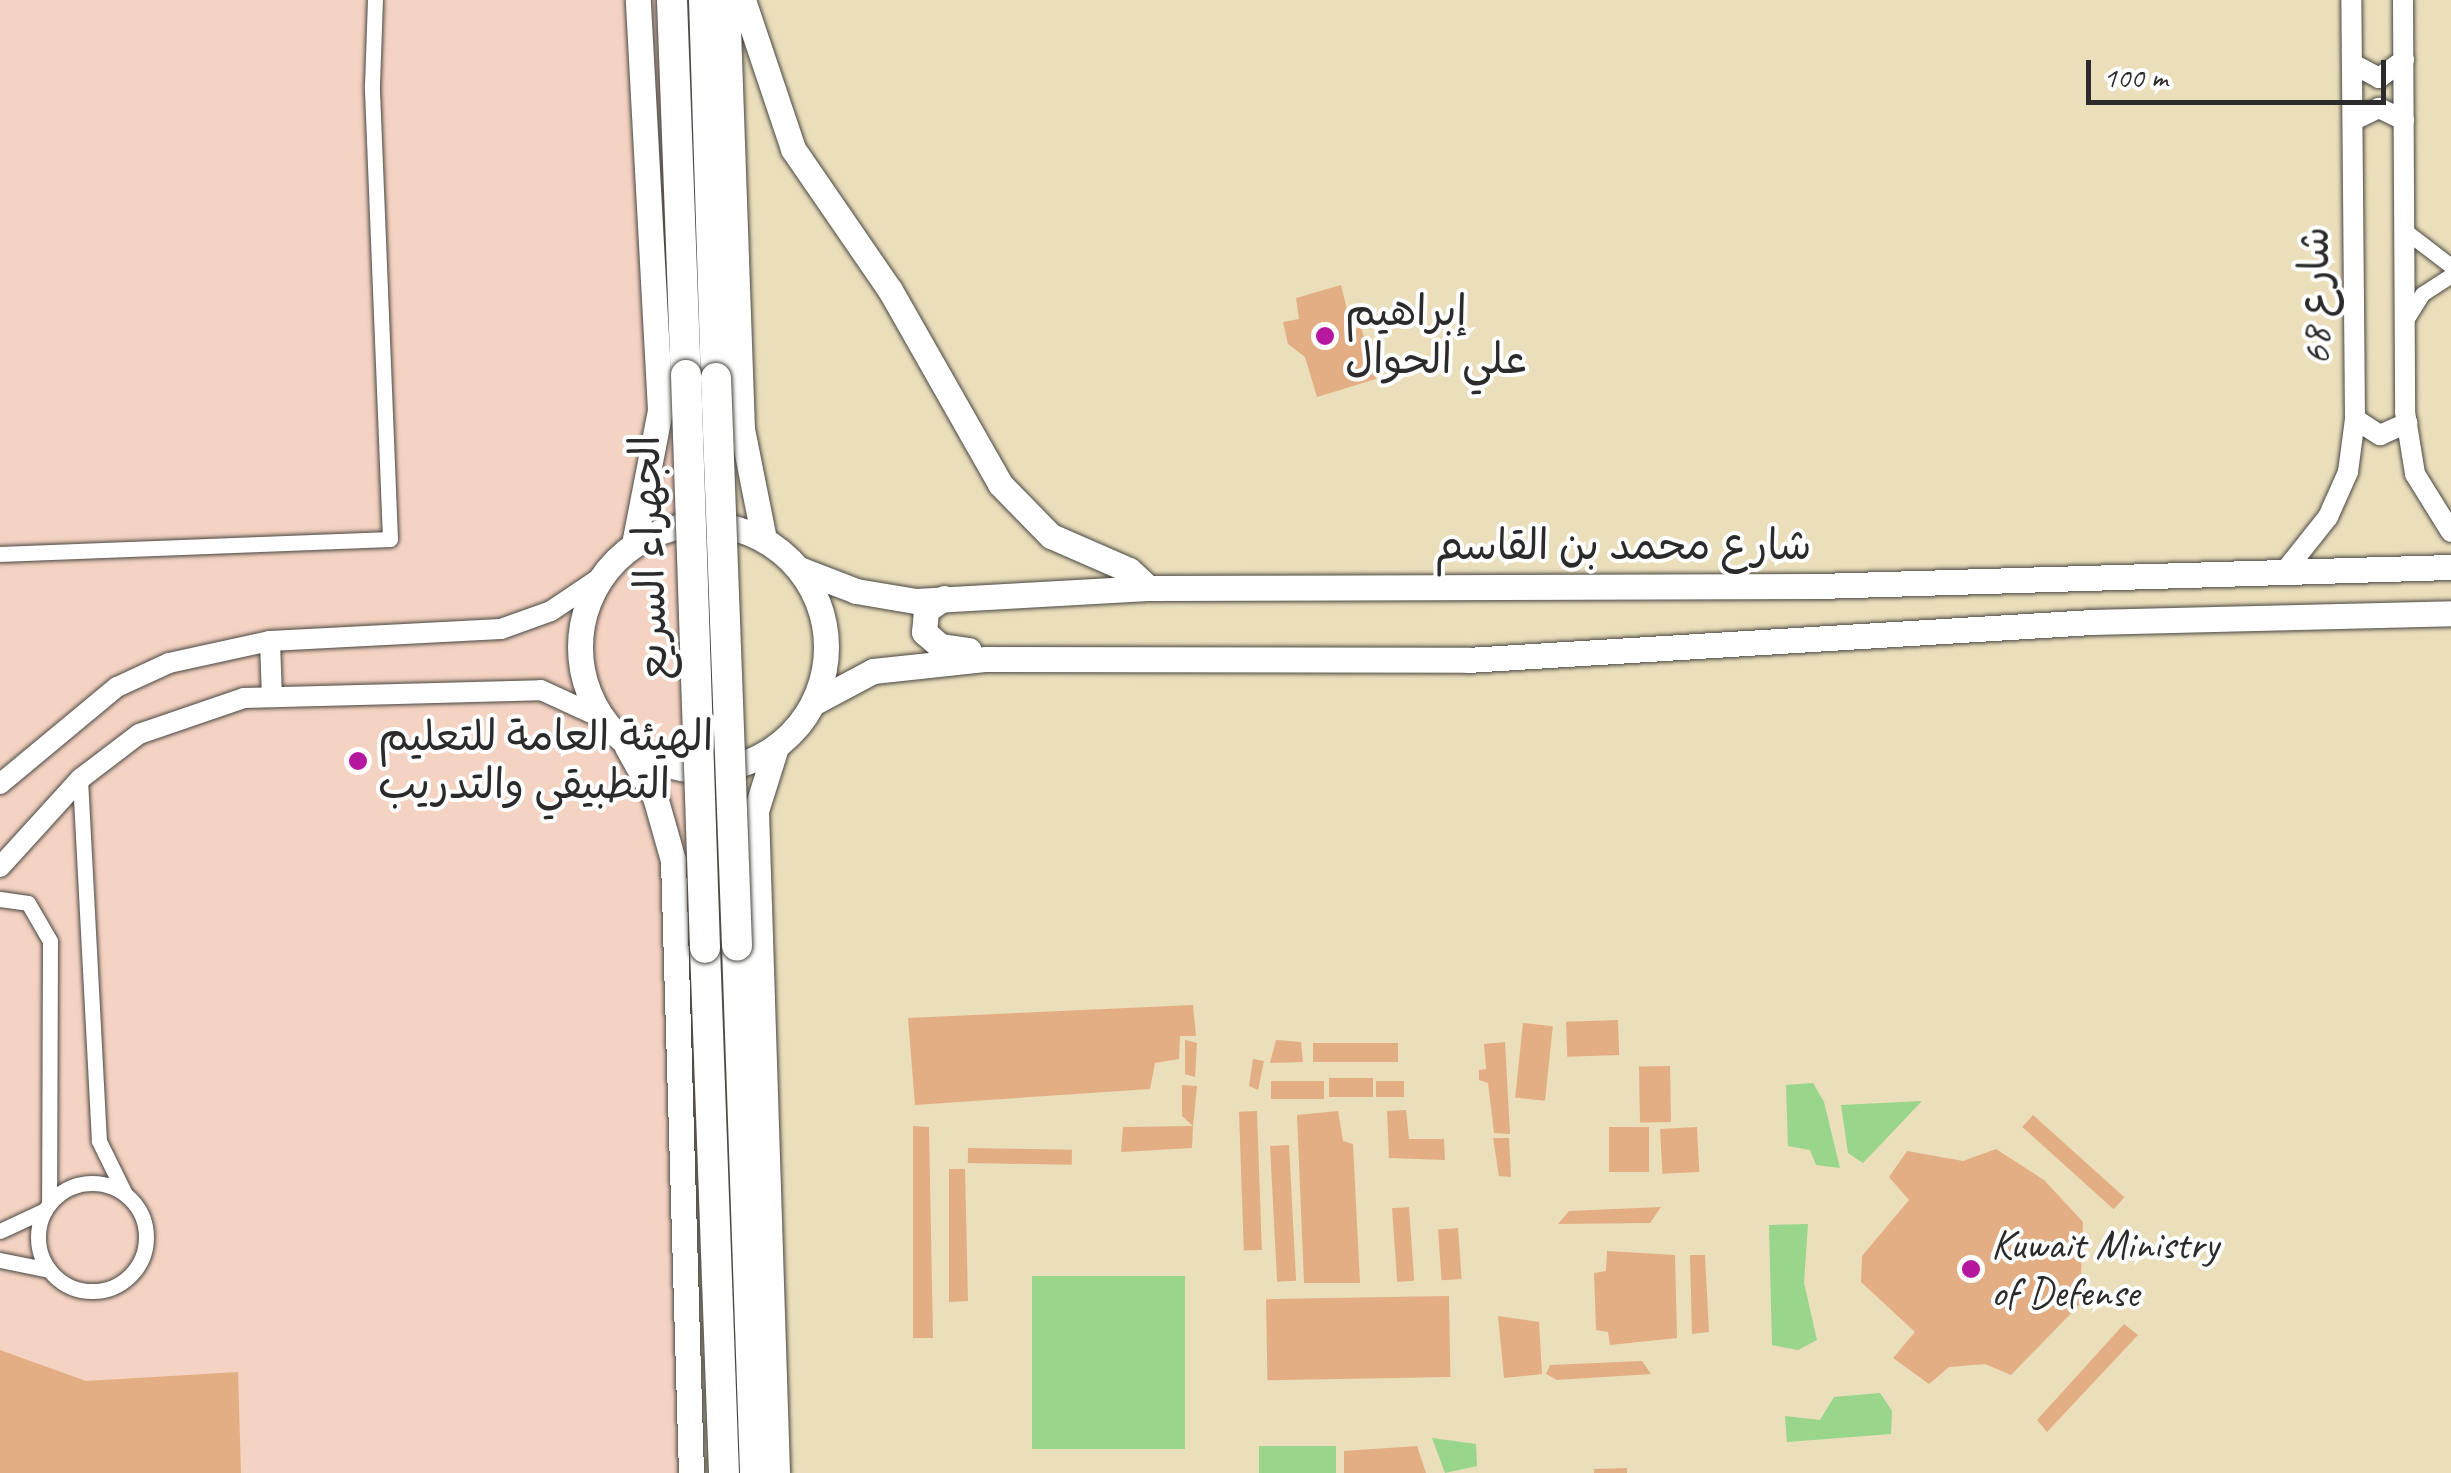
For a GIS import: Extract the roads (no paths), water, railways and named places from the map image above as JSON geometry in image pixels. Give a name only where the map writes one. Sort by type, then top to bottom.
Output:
[{"type":"highway","name":"الجهراء السريع","points":[[672,0],[724,1473]]},
{"type":"highway","name":"الجهراء السريع","points":[[704,0],[755,1473]]},
{"type":"main road","name":"الجهراء السريع","points":[[634,544],[660,410],[638,0]]},
{"type":"main road","points":[[727,0],[742,429],[764,539]]},
{"type":"main road","points":[[743,0],[793,149],[890,290],[1000,484],[1051,536],[1128,570],[1148,588]]},
{"type":"main road","points":[[776,746],[734,766],[688,770],[624,742],[602,718],[584,679],[580,636],[603,576],[634,544],[698,524],[764,539],[800,570],[826,634],[813,703]]},
{"type":"main road","name":"شارع محمد بن القاسم","points":[[800,570],[890,599],[1148,588],[1818,586],[2451,567]]},
{"type":"main road","points":[[944,598],[923,617],[928,638],[986,659]]},
{"type":"main road","points":[[777,1473],[756,811],[776,746],[813,703],[872,671],[986,659],[1467,660],[2092,622],[2451,613]]},
{"type":"main road","name":"الجهراء السريع","points":[[624,742],[655,797],[673,860],[691,1473]]},
{"type":"street","name":"شارع 68","points":[[2285,571],[2328,517],[2348,472],[2356,419],[2351,0]]},
{"type":"street","name":"شارع 68","points":[[2403,0],[2407,423],[2416,474],[2451,532]]},
{"type":"street","points":[[0,554],[390,539],[371,3]]},
{"type":"street","points":[[2353,64],[2380,78],[2404,60]]},
{"type":"street","points":[[2354,120],[2379,108],[2404,120]]},
{"type":"street","points":[[2404,230],[2451,266]]},
{"type":"street","points":[[2405,324],[2422,294],[2451,275]]},
{"type":"street","points":[[2356,419],[2380,435],[2407,423]]},
{"type":"street","points":[[0,784],[117,687],[184,659],[270,642],[501,629],[551,611],[603,576]]},
{"type":"street","points":[[270,642],[272,696]]},
{"type":"street","points":[[0,867],[80,779],[140,734],[204,709],[272,696],[540,690],[602,718]]},
{"type":"street","points":[[0,900],[28,903],[50,941],[47,1208],[39,1242],[51,1271],[64,1283],[99,1290],[131,1274],[146,1240],[144,1219],[124,1192],[99,1142],[80,779]]},
{"type":"street","points":[[0,1230],[47,1208],[60,1193],[92,1182],[124,1192]]},
{"type":"street","points":[[0,1260],[51,1271]]},
{"type":"place","name":"إبراهيم علي الحوال","points":[[1325,336]]},
{"type":"place","name":"الهيئة العامة للتعليم التطبيقي والتدريب","points":[[358,761]]},
{"type":"place","name":"Kuwait Ministry of Defense","points":[[1971,1269]]}]
